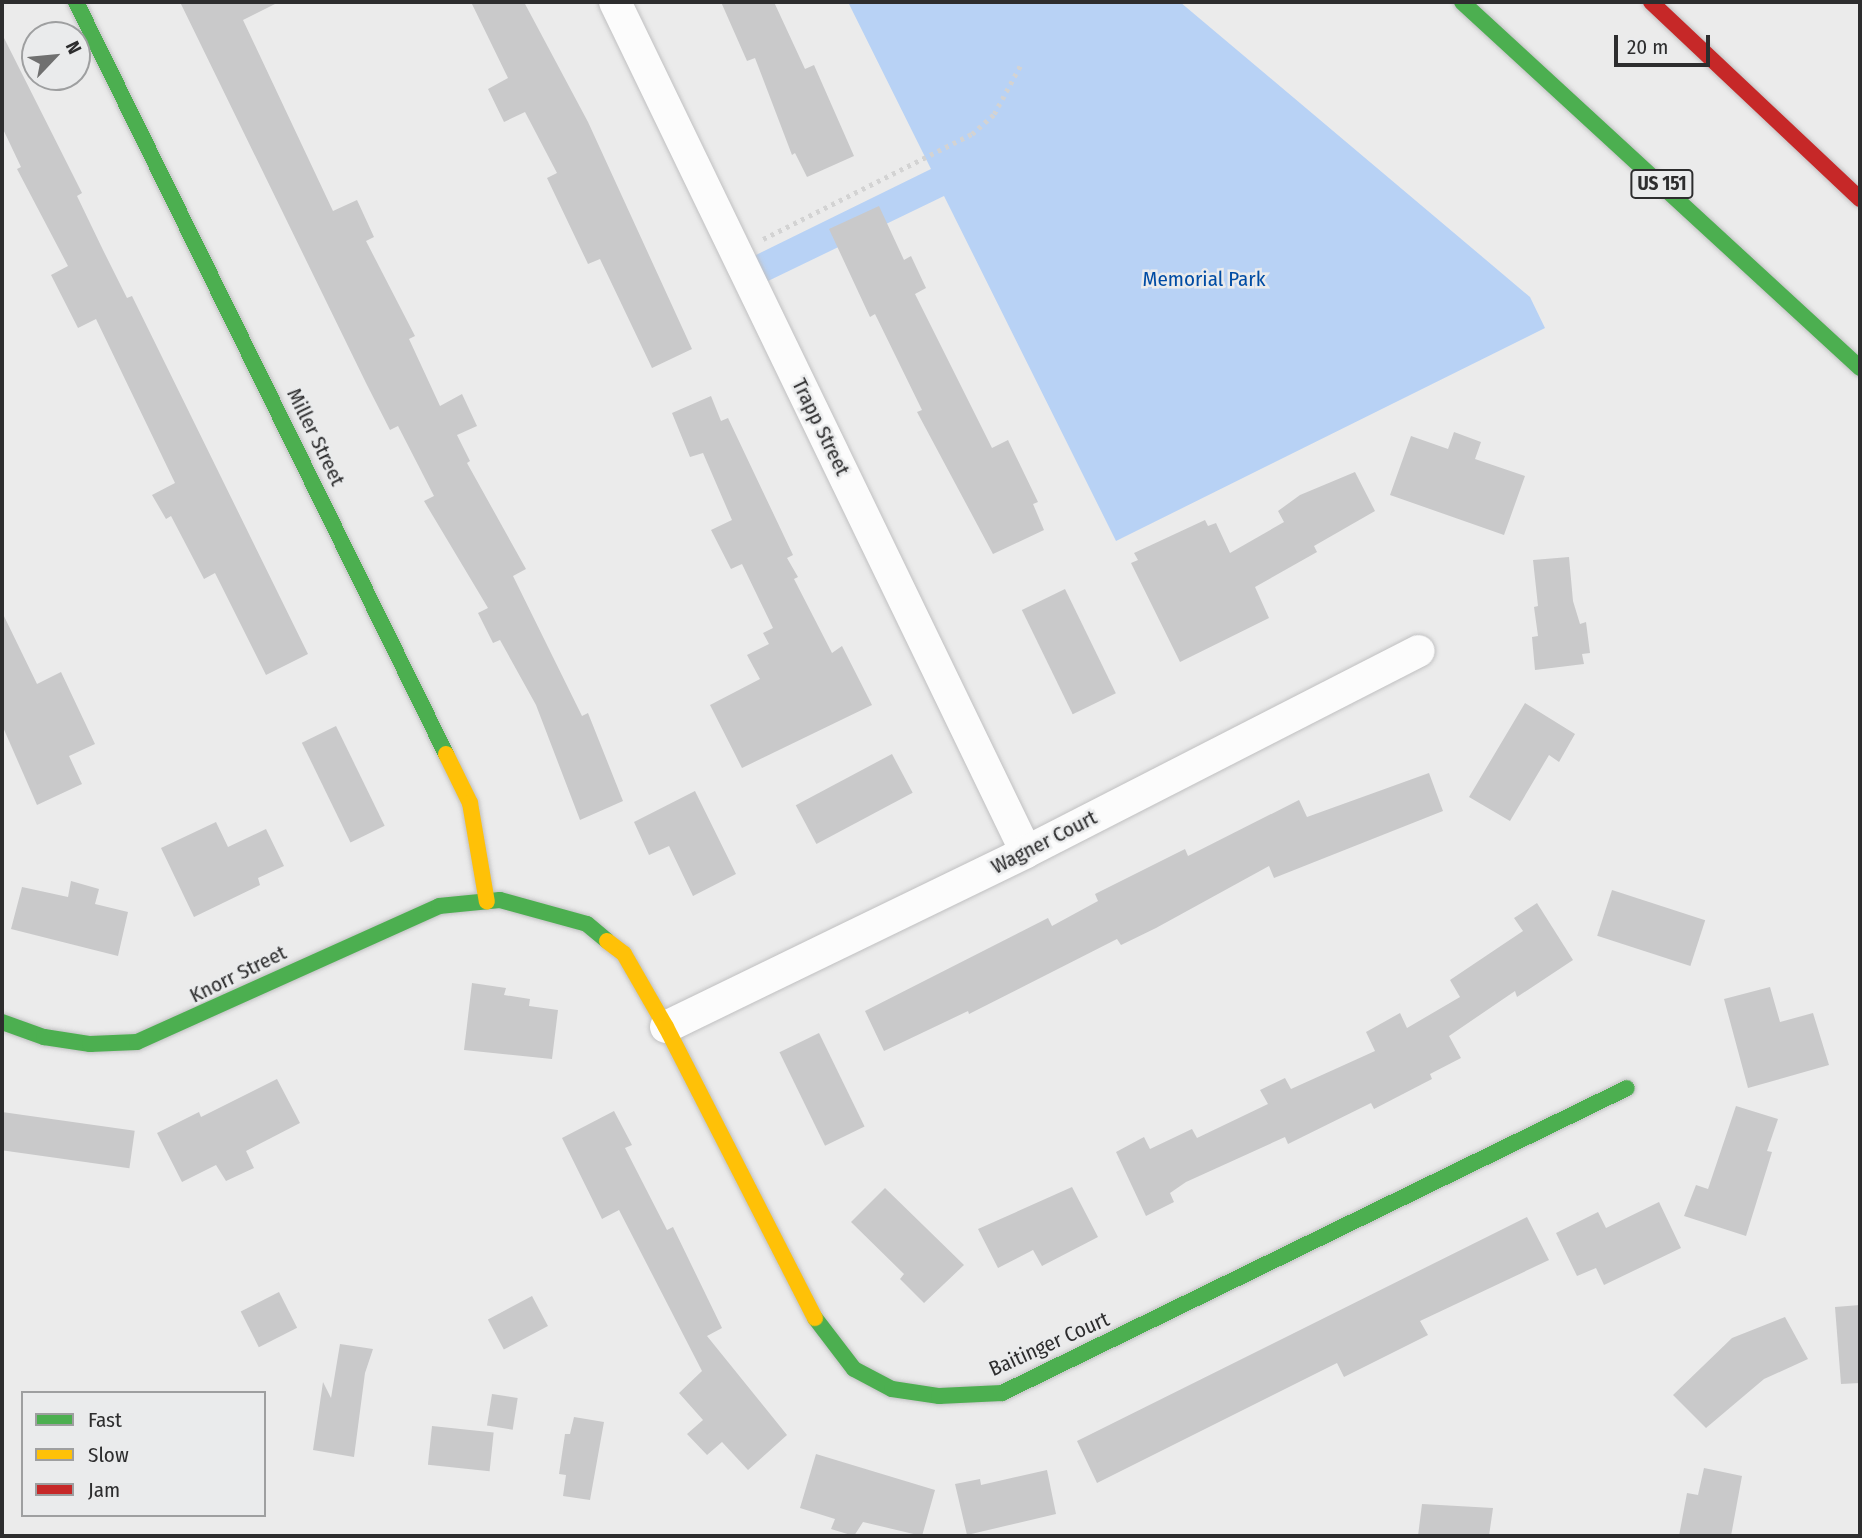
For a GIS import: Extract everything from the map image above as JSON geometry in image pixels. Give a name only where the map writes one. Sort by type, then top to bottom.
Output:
[{"type":"main road","name":"Miller Street","points":[[76,2],[470,803],[487,902]]},
{"type":"main road","name":"US 151","points":[[1462,2],[1860,368]]},
{"type":"main road","points":[[1651,2],[1860,199]]},
{"type":"main road","name":"Baitinger Court","points":[[487,902],[500,901],[587,924],[624,954],[666,1027],[822,1333],[854,1369],[892,1389],[939,1396],[1002,1393],[1627,1088]]},
{"type":"main road","name":"Knorr Street","points":[[2,1023],[44,1037],[90,1044],[137,1042],[439,906],[487,902]]},
{"type":"street","name":"Trapp Street","points":[[615,2],[1026,852]]},
{"type":"street","name":"Wagner Court","points":[[666,1027],[1026,852],[1418,651]]},
{"type":"path","points":[[736,251],[899,174],[972,134],[994,114],[1021,64]]},
{"type":"green space","name":"Memorial Park","points":[[848,2],[1180,2],[1530,297],[1545,328],[1116,541],[944,196],[766,282],[754,256],[931,169]]},
{"type":"building","points":[[180,2],[279,2],[243,20],[333,211],[357,200],[374,237],[366,241],[415,336],[409,339],[440,406],[462,394],[477,426],[457,435],[470,461],[467,463],[526,569],[513,576],[582,716],[588,713],[623,801],[580,820],[536,705],[500,640],[493,643],[478,613],[488,608],[424,501],[434,496],[398,426],[390,430]]},
{"type":"building","points":[[471,2],[524,2],[588,122],[692,349],[652,368],[600,259],[588,264],[547,178],[557,173],[525,112],[504,122],[488,89],[508,78]]},
{"type":"building","points":[[721,2],[774,2],[805,69],[814,65],[854,156],[807,177],[795,153],[792,155],[755,58],[747,61]]},
{"type":"building","points":[[2,34],[21,72],[21,91],[31,91],[82,193],[77,196],[103,250],[127,298],[132,296],[308,654],[266,675],[215,573],[204,579],[171,516],[166,519],[152,495],[175,483],[96,319],[78,328],[51,275],[68,266],[17,169],[21,167],[2,127]]},
{"type":"building","points":[[879,206],[904,260],[911,256],[926,288],[915,294],[992,448],[1008,440],[1038,502],[1033,504],[1044,530],[993,554],[917,412],[922,410],[875,314],[870,317],[829,229]]},
{"type":"building","points":[[711,396],[721,421],[728,418],[793,555],[787,558],[798,577],[794,579],[832,653],[842,646],[872,705],[742,768],[710,705],[760,679],[747,655],[769,644],[763,633],[773,628],[742,564],[731,569],[711,530],[732,520],[703,453],[690,457],[672,413]]},
{"type":"building","points":[[1454,432],[1481,442],[1475,459],[1525,476],[1504,535],[1390,495],[1411,436],[1448,449]]},
{"type":"building","points":[[1355,472],[1375,511],[1314,546],[1317,552],[1255,587],[1269,618],[1180,662],[1131,563],[1138,560],[1134,553],[1205,520],[1208,526],[1216,523],[1230,553],[1284,522],[1278,511],[1300,495]]},
{"type":"building","points":[[1569,557],[1573,601],[1580,624],[1586,622],[1590,653],[1582,654],[1584,664],[1535,670],[1532,637],[1538,636],[1534,607],[1538,606],[1533,560]]},
{"type":"building","points":[[1065,589],[1116,693],[1073,714],[1022,610]]},
{"type":"building","points":[[2,612],[37,684],[61,672],[95,744],[69,756],[82,784],[37,805],[2,725]]},
{"type":"building","points":[[1525,703],[1575,734],[1559,762],[1549,755],[1510,821],[1469,797]]},
{"type":"building","points":[[336,726],[385,826],[351,842],[302,743]]},
{"type":"building","points":[[892,754],[913,793],[816,844],[796,805]]},
{"type":"building","points":[[1429,773],[1443,811],[1274,878],[1269,866],[1121,945],[1117,939],[969,1014],[968,1011],[884,1051],[865,1011],[1048,918],[1052,926],[1098,901],[1095,894],[1185,849],[1188,856],[1299,800],[1307,817]]},
{"type":"building","points":[[695,791],[736,874],[693,896],[669,846],[649,855],[634,822]]},
{"type":"building","points":[[216,822],[228,847],[266,829],[284,866],[258,878],[260,885],[194,917],[161,848]]},
{"type":"building","points":[[71,881],[99,889],[95,904],[128,912],[118,956],[11,929],[22,887],[68,897]]},
{"type":"building","points":[[1612,890],[1705,920],[1690,966],[1597,936]]},
{"type":"building","points":[[1537,903],[1573,960],[1517,997],[1515,991],[1449,1036],[1461,1058],[1430,1074],[1432,1079],[1374,1109],[1371,1103],[1288,1144],[1285,1137],[1186,1182],[1170,1193],[1174,1202],[1146,1216],[1116,1152],[1144,1137],[1150,1149],[1192,1129],[1197,1138],[1268,1104],[1260,1090],[1285,1078],[1291,1089],[1375,1051],[1366,1032],[1400,1013],[1407,1028],[1460,997],[1450,980],[1523,931],[1514,918]]},
{"type":"building","points":[[472,983],[506,988],[504,995],[530,999],[529,1006],[558,1010],[552,1059],[464,1050]]},
{"type":"building","points":[[1770,987],[1780,1022],[1813,1013],[1829,1065],[1748,1088],[1724,999]]},
{"type":"building","points":[[819,1033],[865,1126],[825,1146],[779,1052]]},
{"type":"building","points":[[277,1079],[300,1123],[246,1151],[254,1168],[226,1181],[216,1165],[182,1182],[157,1133],[199,1112],[201,1117]]},
{"type":"building","points":[[1736,1106],[1778,1119],[1767,1151],[1772,1152],[1746,1236],[1684,1216],[1696,1185],[1708,1189]]},
{"type":"building","points":[[614,1111],[632,1145],[625,1148],[667,1230],[673,1227],[722,1328],[707,1336],[787,1435],[748,1470],[722,1442],[707,1455],[687,1434],[703,1420],[679,1393],[702,1371],[619,1210],[602,1219],[562,1138]]},
{"type":"building","points":[[2,1112],[135,1131],[129,1168],[2,1150]]},
{"type":"building","points":[[1072,1187],[1098,1237],[1042,1266],[1033,1250],[998,1268],[978,1229]]},
{"type":"building","points":[[885,1188],[964,1265],[924,1303],[900,1279],[904,1274],[851,1222]]},
{"type":"building","points":[[1659,1202],[1681,1248],[1604,1285],[1596,1268],[1577,1276],[1556,1233],[1598,1212],[1606,1228]]},
{"type":"building","points":[[1527,1217],[1549,1260],[1420,1321],[1428,1335],[1344,1377],[1337,1363],[1097,1483],[1077,1441]]},
{"type":"building","points":[[279,1292],[297,1328],[259,1347],[241,1312]]},
{"type":"building","points":[[532,1296],[548,1326],[504,1349],[488,1319]]},
{"type":"building","points":[[1860,1305],[1860,1383],[1841,1384],[1835,1307]]},
{"type":"building","points":[[1785,1317],[1808,1359],[1764,1379],[1706,1428],[1673,1395],[1732,1338]]},
{"type":"building","points":[[340,1344],[373,1349],[365,1373],[354,1457],[313,1450],[323,1382],[331,1398]]},
{"type":"building","points":[[492,1394],[518,1398],[513,1430],[487,1426]]},
{"type":"building","points":[[574,1417],[604,1422],[590,1500],[563,1496],[566,1475],[559,1474],[565,1434],[570,1434]]},
{"type":"building","points":[[432,1426],[494,1432],[490,1471],[428,1465]]},
{"type":"building","points":[[816,1454],[935,1490],[922,1536],[863,1522],[854,1536],[831,1529],[835,1519],[800,1508]]},
{"type":"building","points":[[1704,1468],[1742,1476],[1731,1536],[1679,1536],[1687,1493],[1698,1495]]},
{"type":"building","points":[[1047,1470],[1056,1514],[967,1535],[955,1484],[980,1479],[981,1485]]},
{"type":"building","points":[[1422,1504],[1493,1508],[1489,1536],[1418,1536]]},
{"type":"traffic: fast","points":[[76,2],[446,754]]},
{"type":"traffic: fast","points":[[1462,2],[1860,368]]},
{"type":"traffic: fast","points":[[2,1022],[44,1037],[90,1044],[137,1042],[439,906],[500,900],[587,924],[607,941]]},
{"type":"traffic: fast","points":[[815,1318],[854,1369],[892,1389],[939,1396],[1002,1393],[1627,1088]]},
{"type":"traffic: slow","points":[[446,754],[470,803],[487,902]]},
{"type":"traffic: slow","points":[[607,941],[624,954],[666,1027],[815,1318]]},
{"type":"traffic: jam","points":[[1651,2],[1860,199]]}]
